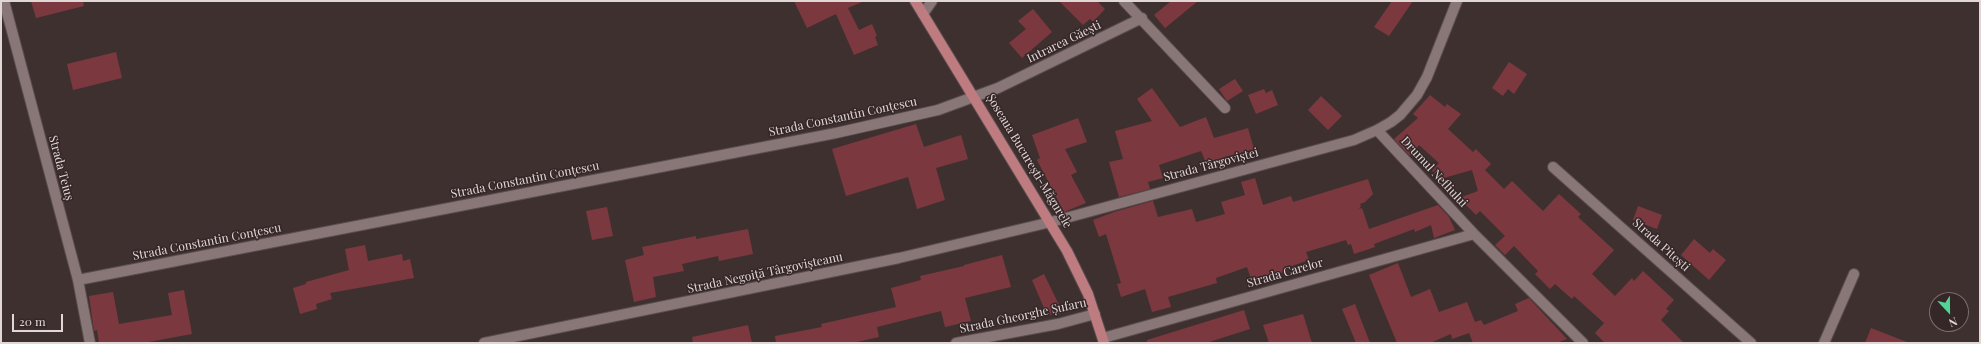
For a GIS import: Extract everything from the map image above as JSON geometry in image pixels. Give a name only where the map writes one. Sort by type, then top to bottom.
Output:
[{"type":"main road","name":"Șoseaua București-Măgurele","points":[[915,1],[1051,222],[1077,270],[1104,340]]},
{"type":"street","name":"Strada Teiuș","points":[[4,1],[78,280],[90,343]]},
{"type":"street","points":[[923,14],[932,1]]},
{"type":"street","points":[[1124,1],[1142,18],[1225,108]]},
{"type":"street","points":[[1377,130],[1400,115],[1417,95],[1427,78],[1457,1]]},
{"type":"street","name":"Intrarea Găești","points":[[975,97],[1142,18]]},
{"type":"street","name":"Strada Constantin Conțescu","points":[[78,280],[836,133],[938,110],[975,97]]},
{"type":"street","name":"Strada Târgoviștei","points":[[1051,222],[1341,143],[1377,130]]},
{"type":"street","name":"Drumul Nefliului","points":[[1377,130],[1474,234],[1583,343]]},
{"type":"street","name":"Strada Pitești","points":[[1553,167],[1751,343]]},
{"type":"street","name":"Strada Negoiță Târgovișteanu","points":[[484,343],[808,278],[1051,222]]},
{"type":"street","name":"Strada Carelor","points":[[1104,340],[1474,234]]},
{"type":"street","points":[[1824,343],[1854,274]]},
{"type":"street","name":"Strada Gheorghe Șufaru","points":[[956,343],[1058,324],[1095,314]]},
{"type":"building","points":[[31,1],[83,1],[84,6],[36,18]]},
{"type":"building","points":[[794,1],[864,1],[848,8],[859,30],[872,24],[877,36],[875,37],[878,45],[854,55],[836,14],[807,28]]},
{"type":"building","points":[[1059,1],[1097,1],[1105,9],[1093,22],[1090,19],[1083,25]]},
{"type":"building","points":[[1171,1],[1198,1],[1165,28],[1154,15]]},
{"type":"building","points":[[1392,1],[1413,1],[1389,36],[1374,27]]},
{"type":"building","points":[[1033,9],[1052,32],[1022,58],[1009,43],[1026,29],[1018,21]]},
{"type":"building","points":[[116,52],[122,78],[73,90],[67,64]]},
{"type":"building","points":[[1509,62],[1527,74],[1514,94],[1508,89],[1503,96],[1492,88]]},
{"type":"building","points":[[1235,79],[1243,91],[1227,101],[1219,89]]},
{"type":"building","points":[[1152,88],[1180,127],[1206,117],[1214,138],[1248,128],[1254,149],[1222,158],[1225,167],[1209,170],[1201,151],[1159,165],[1163,178],[1148,182],[1150,189],[1119,197],[1109,162],[1123,159],[1115,131],[1152,121],[1137,99]]},
{"type":"building","points":[[1264,89],[1266,93],[1272,90],[1278,105],[1256,114],[1248,95]]},
{"type":"building","points":[[1430,95],[1445,107],[1447,104],[1461,114],[1448,129],[1473,152],[1476,149],[1491,164],[1485,170],[1504,189],[1512,181],[1543,211],[1559,194],[1581,214],[1578,217],[1614,250],[1592,274],[1615,296],[1632,278],[1634,281],[1643,271],[1674,300],[1666,309],[1669,311],[1661,320],[1684,343],[1605,343],[1595,333],[1604,323],[1574,296],[1572,299],[1555,284],[1550,289],[1535,274],[1538,271],[1514,246],[1505,255],[1495,245],[1505,236],[1480,211],[1476,215],[1459,198],[1478,191],[1472,170],[1440,179],[1432,171],[1439,163],[1419,145],[1410,156],[1394,139],[1418,118],[1413,114]]},
{"type":"building","points":[[1321,96],[1342,116],[1328,130],[1308,110]]},
{"type":"building","points":[[1078,118],[1087,142],[1065,149],[1077,172],[1071,175],[1086,203],[1064,212],[1037,160],[1040,158],[1032,135]]},
{"type":"building","points":[[916,124],[924,147],[961,135],[968,159],[936,168],[945,200],[917,209],[908,177],[846,196],[832,149]]},
{"type":"building","points":[[1255,178],[1263,205],[1291,196],[1293,202],[1368,179],[1373,194],[1365,202],[1360,204],[1361,206],[1359,209],[1362,208],[1369,229],[1438,205],[1449,217],[1455,230],[1434,238],[1431,225],[1415,232],[1414,229],[1374,244],[1375,247],[1354,254],[1351,244],[1348,245],[1346,240],[1306,252],[1309,260],[1286,268],[1287,271],[1252,282],[1247,267],[1216,278],[1217,283],[1168,297],[1171,307],[1152,312],[1145,289],[1121,297],[1117,284],[1121,283],[1106,234],[1099,237],[1093,220],[1114,212],[1153,201],[1158,217],[1192,209],[1196,222],[1225,214],[1221,202],[1245,195],[1241,182]]},
{"type":"building","points":[[1638,206],[1662,215],[1657,229],[1633,220]]},
{"type":"building","points":[[607,207],[613,236],[592,240],[586,211]]},
{"type":"building","points":[[748,229],[753,254],[719,261],[718,256],[682,264],[684,271],[653,277],[656,297],[634,302],[625,260],[644,255],[642,247],[696,236],[696,239]]},
{"type":"building","points":[[1694,239],[1710,253],[1713,249],[1726,260],[1709,280],[1681,255]]},
{"type":"building","points":[[365,245],[368,261],[402,254],[403,261],[410,259],[414,278],[330,293],[332,299],[316,304],[317,309],[300,314],[293,288],[306,284],[306,282],[349,270],[345,249]]},
{"type":"building","points":[[1002,255],[1011,287],[965,298],[971,321],[945,327],[941,311],[877,327],[879,337],[852,343],[776,343],[775,336],[822,327],[821,324],[896,307],[891,288],[921,280],[920,276],[964,266]]},
{"type":"building","points":[[1398,263],[1411,297],[1430,289],[1439,312],[1467,302],[1475,322],[1481,320],[1484,325],[1518,311],[1515,304],[1529,298],[1567,339],[1556,343],[1473,343],[1469,333],[1452,339],[1451,334],[1430,343],[1397,343],[1369,275]]},
{"type":"building","points":[[1044,274],[1063,313],[1047,315],[1032,280]]},
{"type":"building","points":[[184,290],[192,334],[143,343],[99,343],[97,330],[94,331],[89,296],[113,292],[119,324],[172,315],[168,293]]},
{"type":"building","points":[[1355,304],[1370,343],[1356,343],[1342,309]]},
{"type":"building","points":[[1244,310],[1250,329],[1206,343],[1147,343],[1147,340]]},
{"type":"building","points":[[1303,314],[1312,343],[1269,343],[1263,325]]},
{"type":"building","points":[[748,325],[752,343],[693,343],[692,337]]},
{"type":"building","points":[[1871,328],[1907,342],[1907,343],[1865,343]]}]
